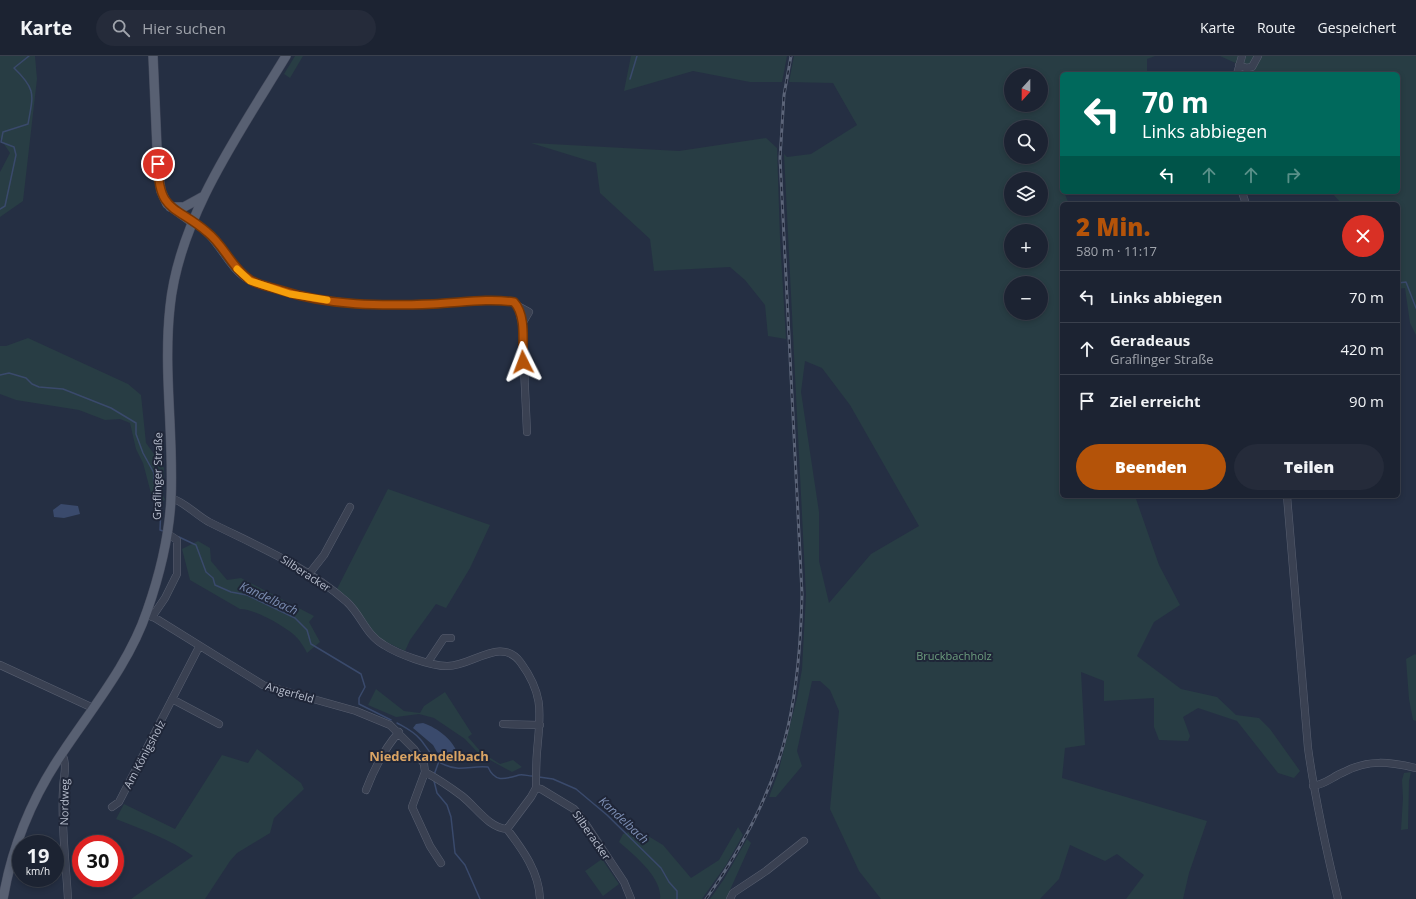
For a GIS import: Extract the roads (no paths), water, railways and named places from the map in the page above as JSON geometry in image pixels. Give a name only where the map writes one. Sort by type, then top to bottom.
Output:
[{"type":"main road","points":[[153,56],[158,171],[161,191],[164,201],[192,222]]},
{"type":"main road","name":"Graflinger Straße","points":[[4,899],[11,863],[26,820],[41,788],[121,665],[149,615],[168,534],[171,498],[168,342],[170,308],[179,263],[192,222],[204,196],[286,56]]},
{"type":"main road","points":[[170,207],[184,207],[204,196]]},
{"type":"street","points":[[1237,72],[1242,56]]},
{"type":"street","points":[[1239,65],[1246,68],[1252,67],[1258,56]]},
{"type":"street","points":[[192,222],[211,235],[237,269],[250,281],[290,294],[353,304],[433,304],[496,300],[514,302],[518,306],[530,312],[522,324],[527,432]]},
{"type":"street","name":"Silberacker","points":[[171,498],[207,521],[281,557],[309,574],[348,604],[375,639],[384,646],[428,662],[446,666],[457,666],[497,651],[506,652],[515,656],[521,662],[536,690],[540,710],[540,725],[536,788],[507,829]]},
{"type":"street","points":[[1287,498],[1308,748],[1313,786],[1325,847],[1338,899]]},
{"type":"street","points":[[309,574],[324,555],[350,507]]},
{"type":"street","points":[[149,615],[164,598],[177,574],[177,540],[168,534]]},
{"type":"street","name":"Angerfeld","points":[[149,615],[263,685],[362,713],[390,725],[399,732],[414,749],[424,764],[425,772]]},
{"type":"street","points":[[428,662],[444,638],[451,638]]},
{"type":"street","name":"Am Königsholz","points":[[112,807],[119,802],[199,647]]},
{"type":"street","points":[[0,665],[93,708]]},
{"type":"street","points":[[172,699],[219,724]]},
{"type":"street","points":[[503,724],[540,725]]},
{"type":"street","points":[[366,790],[369,780],[388,744],[399,732]]},
{"type":"street","name":"Nordweg","points":[[62,754],[66,760],[63,790],[63,824],[68,899]]},
{"type":"street","points":[[1313,786],[1323,785],[1342,772],[1362,763],[1393,762],[1416,768]]},
{"type":"street","points":[[441,864],[430,846],[412,807],[425,772],[445,783],[464,797],[493,825],[500,829],[507,829],[526,854],[535,877],[540,899]]},
{"type":"street","name":"Silberacker","points":[[536,788],[541,789],[574,808],[624,882],[631,899]]},
{"type":"street","points":[[730,899],[733,893],[766,871],[804,841]]},
{"type":"water","points":[[61,504],[78,506],[80,514],[64,518],[54,517],[53,510]]},
{"type":"water","points":[[423,723],[434,728],[450,740],[458,756],[446,758],[437,752],[433,745],[413,728],[416,724]]},
{"type":"waterway","points":[[0,209],[5,206],[16,155],[14,147],[1,142],[3,132],[28,124],[32,99],[32,93],[27,82],[14,68],[29,56]]},
{"type":"waterway","points":[[630,79],[637,56]]},
{"type":"waterway","points":[[1400,283],[1406,282],[1416,308]]},
{"type":"waterway","name":"Kandelbach","points":[[0,375],[9,373],[26,378],[32,384],[39,387],[63,389],[111,408],[136,423],[136,434],[143,453],[154,473],[154,481],[160,494],[160,530],[163,531]]},
{"type":"waterway","name":"Kandelbach","points":[[179,537],[196,545],[206,572],[213,578],[215,585],[231,592],[247,595],[295,618],[307,630],[311,644],[361,674],[365,687],[359,698],[359,704],[391,720]]},
{"type":"waterway","name":"Kandelbach","points":[[397,723],[415,734],[437,761],[445,765],[456,768],[488,767],[497,778],[509,778],[521,775],[532,776]]},
{"type":"waterway","points":[[434,775],[439,761]]},
{"type":"waterway","name":"Kandelbach","points":[[539,777],[553,779],[576,789],[607,815],[661,868],[669,882],[677,891],[677,899]]},
{"type":"waterway","points":[[434,781],[437,793],[447,805],[451,817],[455,853],[465,865],[480,899]]},
{"type":"railway","points":[[706,899],[745,838],[766,795],[782,750],[788,727],[798,661],[802,594],[780,158],[784,95],[791,56]]},
{"type":"district","name":"Niederkandelbach","points":[[429,756]]},
{"type":"park label","name":"Bruckbachholz","points":[[954,655]]}]
